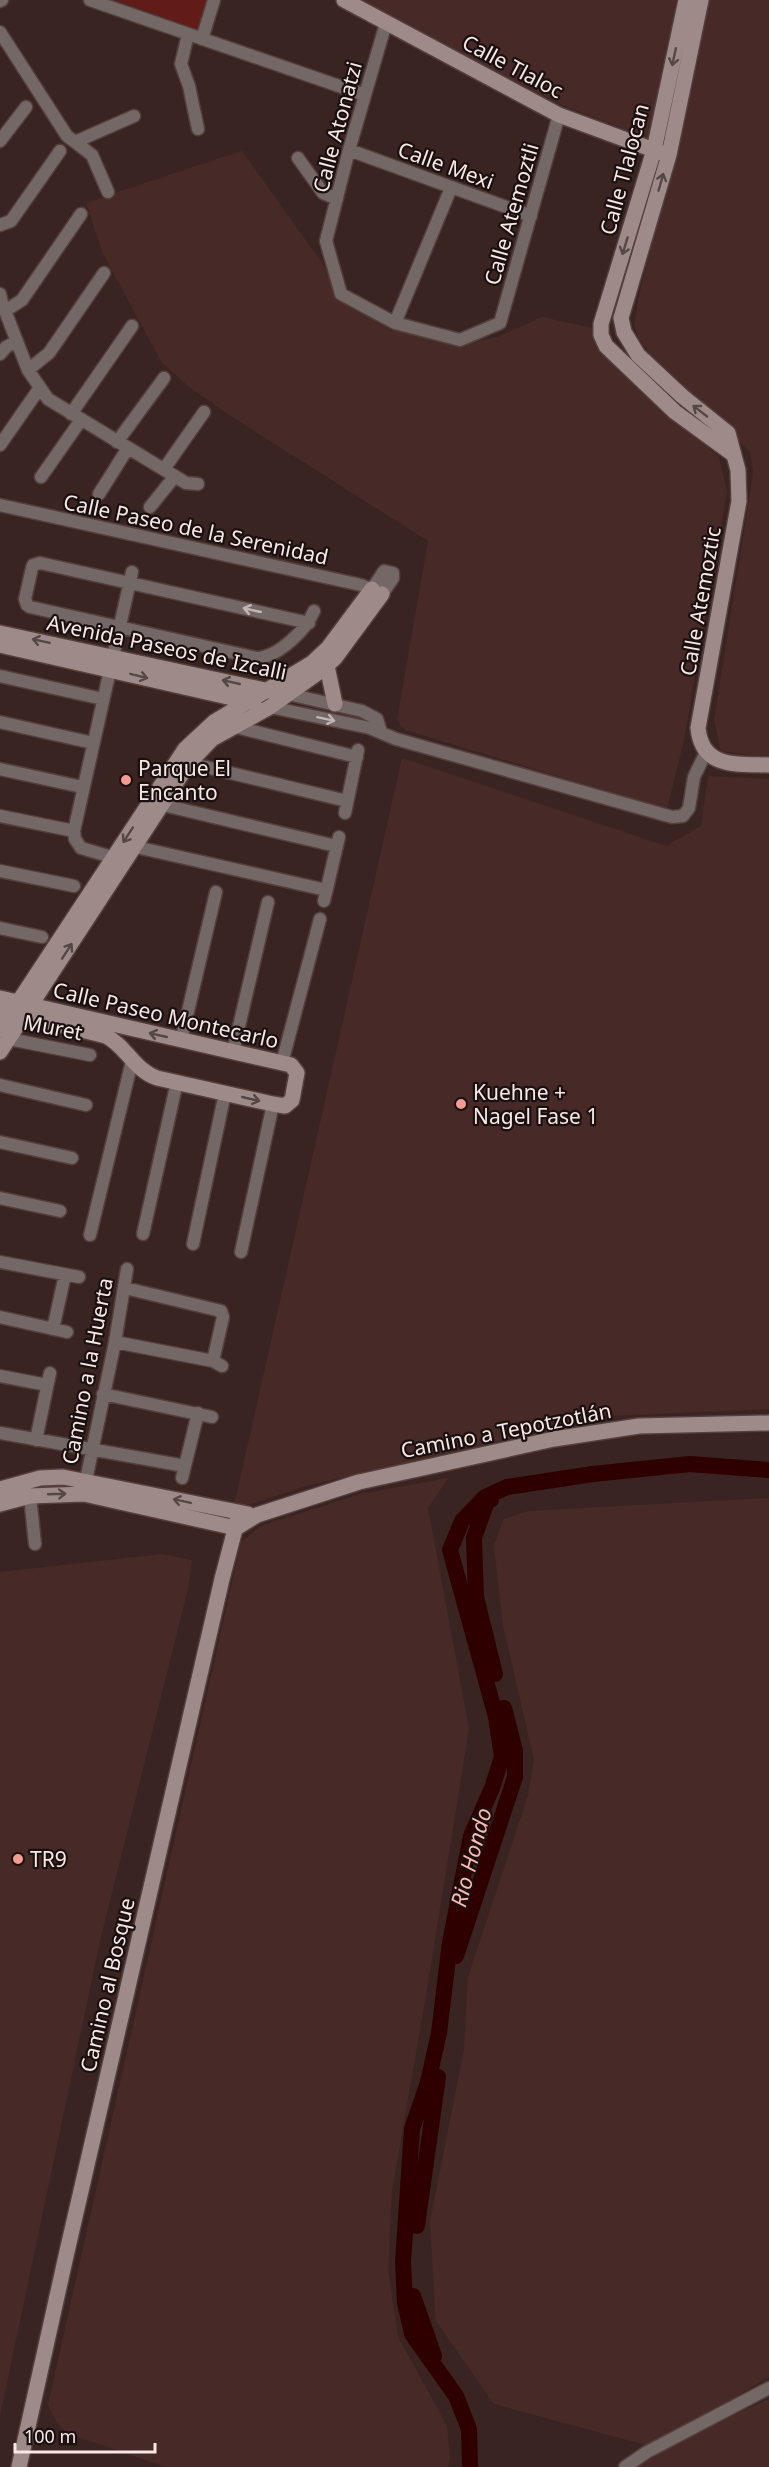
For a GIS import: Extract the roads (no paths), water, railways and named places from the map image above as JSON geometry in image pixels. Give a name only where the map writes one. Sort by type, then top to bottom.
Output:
[{"type":"main road","name":"Calle Tlaloc","points":[[344,0],[559,115],[662,152]]},
{"type":"main road","name":"Calle Tlalocan","points":[[686,0],[662,152],[601,324],[602,335],[606,346],[675,412],[734,455]]},
{"type":"main road","name":"Calle Tlalocan","points":[[621,318],[701,0]]},
{"type":"main road","name":"Calle Atemoztic","points":[[621,318],[624,332],[634,350],[682,396],[728,433],[738,470],[739,501],[698,728],[699,742],[706,752]]},
{"type":"main road","points":[[119,859],[136,847],[189,763],[205,745],[232,726],[270,706],[327,666],[335,658],[377,591]]},
{"type":"main road","points":[[0,1052],[4,1034],[17,1009],[119,859],[175,762],[185,749],[214,722],[269,691],[312,663],[328,648],[377,591]]},
{"type":"main road","name":"Avenida Paseos de Izcalli","points":[[0,633],[111,662],[207,692],[270,706]]},
{"type":"main road","name":"Avenida Paseos de Izcalli","points":[[0,645],[111,662],[288,694]]},
{"type":"main road","points":[[327,666],[330,703]]},
{"type":"main road","points":[[207,692],[211,701],[214,722]]},
{"type":"main road","points":[[706,752],[714,759],[730,763],[769,765]]},
{"type":"main road","name":"Calle Paseo Montecarlo","points":[[0,998],[17,1009],[106,1036],[114,1041],[145,1074],[273,1104],[285,1106],[289,1105],[292,1100],[297,1073],[291,1065],[17,1009]]},
{"type":"main road","name":"Camino a Tepotzotlán","points":[[237,1521],[397,1472],[554,1439],[639,1426],[769,1423]]},
{"type":"main road","points":[[0,1489],[40,1478],[63,1477],[85,1487],[237,1521]]},
{"type":"main road","points":[[0,1504],[30,1496],[85,1487]]},
{"type":"main road","name":"Camino al Bosque","points":[[19,2467],[63,2266],[237,1521]]},
{"type":"street","points":[[90,0],[365,95]]},
{"type":"street","points":[[202,39],[214,0]]},
{"type":"street","name":"Calle Atonatzi","points":[[386,23],[349,150],[326,241],[341,294],[395,323]]},
{"type":"street","points":[[0,32],[67,136],[92,155],[108,192]]},
{"type":"street","points":[[188,34],[181,64],[189,86],[198,129]]},
{"type":"street","points":[[0,141],[26,107]]},
{"type":"street","name":"Calle Atemoztli","points":[[395,323],[460,340],[500,323],[559,115]]},
{"type":"street","points":[[75,142],[134,116]]},
{"type":"street","name":"Calle Mexi","points":[[349,150],[531,216]]},
{"type":"street","points":[[0,225],[11,221],[60,151]]},
{"type":"street","points":[[298,158],[323,193],[337,199]]},
{"type":"street","points":[[395,323],[450,188]]},
{"type":"street","points":[[5,311],[22,300],[81,214]]},
{"type":"street","points":[[28,370],[49,353],[104,273]]},
{"type":"street","points":[[0,294],[28,370],[48,399],[186,483],[198,484]]},
{"type":"street","points":[[41,477],[132,326]]},
{"type":"street","points":[[0,354],[6,347],[17,341]]},
{"type":"street","points":[[99,494],[123,445],[164,378]]},
{"type":"street","points":[[0,445],[39,389]]},
{"type":"street","points":[[150,507],[204,412]]},
{"type":"street","name":"Calle Paseo de la Serenidad","points":[[0,505],[377,591]]},
{"type":"street","points":[[135,551],[139,537]]},
{"type":"street","points":[[309,623],[131,577],[36,563],[32,568],[25,602],[30,607],[257,658],[267,657],[302,631],[309,623],[314,610]]},
{"type":"street","points":[[119,859],[81,848],[77,844],[74,831],[82,787],[131,577]]},
{"type":"street","points":[[0,676],[103,699]]},
{"type":"street","name":"Avenida Paseos de Izcalli","points":[[314,676],[316,690],[330,703]]},
{"type":"street","name":"Avenida Paseos de Izcalli","points":[[288,694],[330,703],[372,716],[377,719],[381,732]]},
{"type":"street","points":[[270,706],[381,732],[396,739],[672,818],[683,816],[689,808],[694,777],[706,752]]},
{"type":"street","points":[[0,722],[93,743]]},
{"type":"street","points":[[189,763],[346,807],[358,753],[232,726]]},
{"type":"street","points":[[0,769],[82,787]]},
{"type":"street","points":[[136,847],[325,895],[338,842],[163,805]]},
{"type":"street","points":[[0,816],[74,831]]},
{"type":"street","points":[[0,871],[74,886]]},
{"type":"street","points":[[181,1041],[216,892]]},
{"type":"street","points":[[233,1052],[268,902]]},
{"type":"street","points":[[282,1063],[320,919]]},
{"type":"street","points":[[0,928],[42,937]]},
{"type":"street","name":"Muret","points":[[4,1034],[90,1055]]},
{"type":"street","points":[[90,1235],[132,1061]]},
{"type":"street","points":[[143,1234],[177,1082]]},
{"type":"street","points":[[0,1085],[86,1105]]},
{"type":"street","points":[[193,1244],[225,1093]]},
{"type":"street","points":[[241,1252],[273,1104]]},
{"type":"street","points":[[0,1142],[72,1158]]},
{"type":"street","points":[[0,1198],[60,1211]]},
{"type":"street","points":[[0,1262],[78,1277]]},
{"type":"street","name":"Camino a la Huerta","points":[[85,1487],[115,1342],[127,1269]]},
{"type":"street","points":[[53,1329],[65,1275]]},
{"type":"street","points":[[115,1342],[218,1364],[223,1317],[221,1311],[125,1288]]},
{"type":"street","points":[[0,1317],[67,1332]]},
{"type":"street","points":[[0,1376],[48,1379],[36,1440]]},
{"type":"street","points":[[103,1394],[212,1417]]},
{"type":"street","points":[[0,1433],[93,1450],[183,1472],[198,1413]]},
{"type":"street","points":[[30,1496],[35,1544]]},
{"type":"street","points":[[625,2467],[647,2452],[769,2388]]},
{"type":"waterway","name":"Rio Hondo","points":[[470,2467],[469,2429],[456,2396],[412,2334],[405,2303],[403,2262],[412,2129],[428,2082],[439,2033],[450,1942],[471,1836],[492,1788],[502,1757],[496,1717],[450,1550],[462,1521],[485,1497],[507,1487],[593,1474],[690,1464],[769,1470]]},
{"type":"waterway","points":[[491,1500],[487,1501],[474,1538],[476,1597],[495,1674]]},
{"type":"waterway","points":[[456,1956],[515,1777],[515,1751],[504,1708]]},
{"type":"waterway","points":[[417,2226],[438,2077]]},
{"type":"waterway","points":[[413,2296],[434,2356]]},
{"type":"place","name":"Parque El Encanto","points":[[126,780]]},
{"type":"place","name":"Kuehne + Nagel Fase 1","points":[[461,1104]]},
{"type":"place","name":"TR9","points":[[18,1859]]}]
